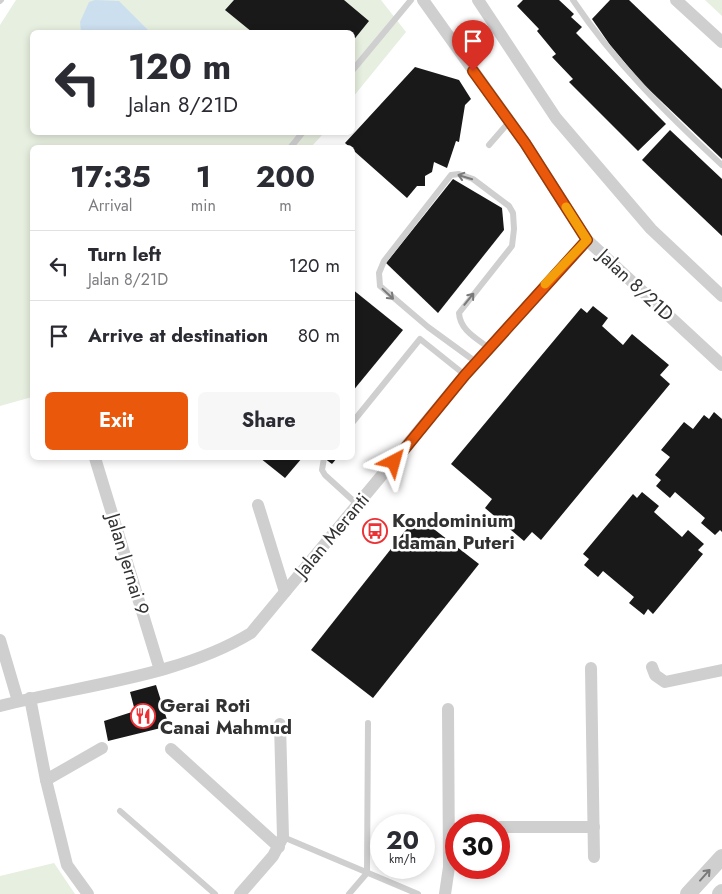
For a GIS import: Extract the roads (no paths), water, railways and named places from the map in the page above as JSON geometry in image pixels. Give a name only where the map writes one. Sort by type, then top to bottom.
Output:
[{"type":"street","points":[[478,0],[556,118],[651,228],[722,296]]},
{"type":"street","points":[[676,0],[722,42]]},
{"type":"street","name":"Jalan 8/21D","points":[[425,1],[525,143],[587,240],[722,365]]},
{"type":"street","name":"Jalan Meranti","points":[[0,706],[24,699],[160,670],[230,646],[251,633],[476,362],[587,240]]},
{"type":"street","name":"Jalan Jernai 9","points":[[96,460],[160,670]]},
{"type":"street","points":[[258,505],[285,592]]},
{"type":"street","points":[[0,640],[24,699],[67,864],[88,894]]},
{"type":"street","points":[[652,667],[655,675],[665,682],[722,670]]},
{"type":"street","points":[[591,668],[594,857]]},
{"type":"street","points":[[448,709],[452,814]]},
{"type":"street","points":[[240,894],[281,842],[280,724]]},
{"type":"street","points":[[46,780],[102,748]]},
{"type":"street","points":[[171,749],[281,842]]},
{"type":"street","points":[[510,828],[594,827]]},
{"type":"street","points":[[688,894],[722,857]]},
{"type":"street","points":[[445,894],[447,879]]},
{"type":"lane","points":[[573,0],[627,72],[722,165]]},
{"type":"lane","points":[[355,68],[425,1]]},
{"type":"lane","points":[[488,145],[509,122]]},
{"type":"lane","points":[[476,362],[428,327],[380,286],[379,273],[384,261],[451,175],[459,174],[473,179],[509,206],[513,213],[512,246],[459,313],[459,322],[489,348]]},
{"type":"lane","points":[[355,419],[420,339],[465,375]]},
{"type":"lane","points":[[324,460],[322,470],[325,475],[358,505]]},
{"type":"lane","points":[[349,894],[368,873],[368,723]]},
{"type":"lane","points":[[120,811],[215,894]]},
{"type":"lane","points":[[281,842],[368,873],[418,894]]},
{"type":"water","points":[[95,0],[119,1],[148,30],[81,30],[80,22],[89,2]]},
{"type":"place","name":"Kondominium Idaman Puteri","points":[[375,531]]},
{"type":"place","name":"Gerai Roti Canai Mahmud","points":[[143,716]]}]
